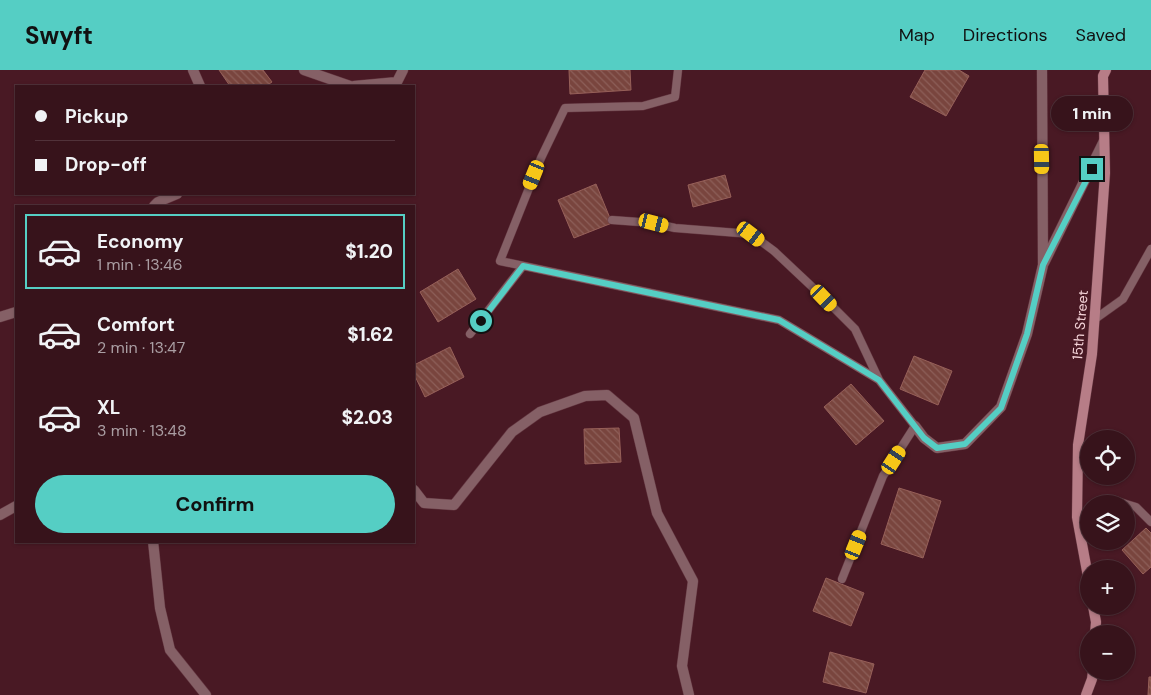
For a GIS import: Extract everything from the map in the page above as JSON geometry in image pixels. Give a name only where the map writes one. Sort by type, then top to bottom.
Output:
[{"type":"street","points":[[194,70],[200,85]]},
{"type":"street","points":[[304,70],[347,85]]},
{"type":"street","points":[[365,85],[397,82],[402,70]]},
{"type":"street","points":[[1042,70],[1043,265]]},
{"type":"street","name":"15th Street","points":[[1085,560],[1077,517],[1078,445],[1092,354],[1095,318],[1105,173],[1103,76],[1106,70]]},
{"type":"street","points":[[915,426],[924,438],[937,448],[965,444],[1001,408],[1027,334],[1043,265],[1104,141]]},
{"type":"street","points":[[155,205],[175,195]]},
{"type":"street","points":[[0,317],[15,312]]},
{"type":"street","points":[[415,491],[424,503],[454,505],[512,432],[540,412],[584,396],[607,395],[634,418],[657,513],[693,581],[682,666],[689,695]]},
{"type":"street","points":[[0,515],[15,507]]},
{"type":"street","points":[[153,543],[160,608],[170,650],[206,695]]},
{"type":"street","points":[[1086,695],[1092,680]]},
{"type":"lane","points":[[678,70],[675,96],[643,106],[565,108],[542,158],[500,262],[779,320],[879,380]]},
{"type":"lane","points":[[612,220],[654,223],[675,228],[751,234],[774,251],[855,329],[879,380],[915,426],[883,476],[842,579]]},
{"type":"lane","points":[[1095,318],[1123,299],[1151,249]]},
{"type":"lane","points":[[470,334],[523,266]]},
{"type":"lane","points":[[1135,508],[1151,522]]},
{"type":"building","points":[[219,70],[263,70],[272,82],[268,85],[229,85]]},
{"type":"building","points":[[569,70],[630,70],[631,90],[570,94]]},
{"type":"building","points":[[925,70],[959,70],[969,76],[946,116],[910,97]]},
{"type":"building","points":[[725,175],[731,197],[693,207],[688,185]]},
{"type":"building","points":[[596,184],[612,223],[574,238],[558,200]]},
{"type":"building","points":[[458,269],[476,299],[438,322],[420,292]]},
{"type":"building","points":[[450,347],[464,377],[425,397],[415,376],[415,364]]},
{"type":"building","points":[[914,356],[952,371],[938,405],[900,389]]},
{"type":"building","points":[[851,384],[884,421],[856,445],[824,407]]},
{"type":"building","points":[[619,428],[621,462],[585,464],[584,429]]},
{"type":"building","points":[[899,488],[941,501],[923,558],[881,544]]},
{"type":"building","points":[[1146,528],[1151,533],[1151,567],[1143,574],[1135,565],[1135,560],[1131,560],[1122,550],[1135,550],[1135,538]]},
{"type":"building","points":[[826,578],[864,593],[851,626],[813,611]]},
{"type":"building","points":[[830,652],[874,664],[866,693],[823,682]]},
{"type":"building","points":[[1149,677],[1151,677],[1151,695],[1148,695]]},
{"type":"route","points":[[481,321],[523,266],[779,320],[879,380],[924,438],[937,448],[965,444],[1001,408],[1027,334],[1043,265],[1092,169]]}]
